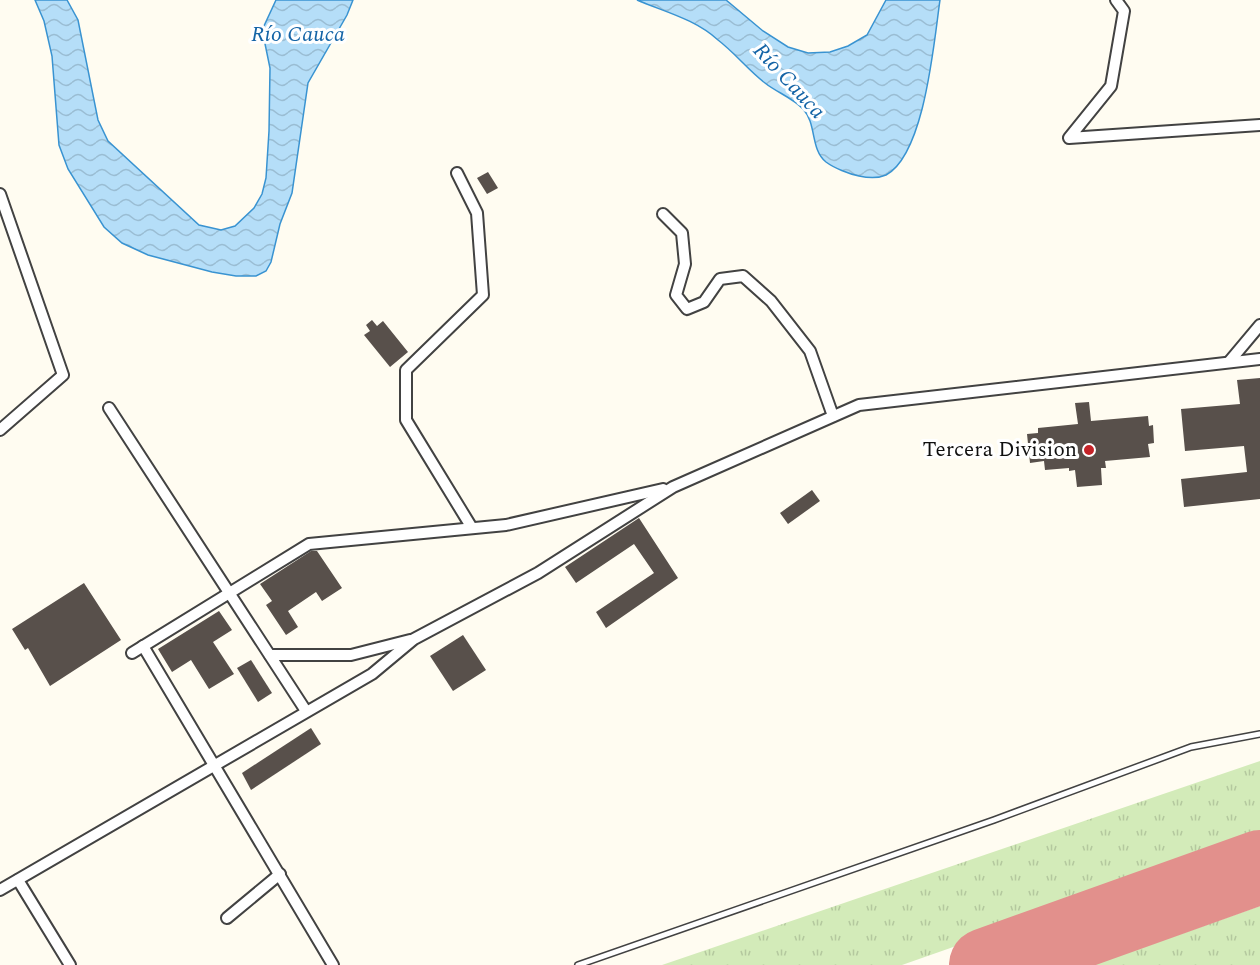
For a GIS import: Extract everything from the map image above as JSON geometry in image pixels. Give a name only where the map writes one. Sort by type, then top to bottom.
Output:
[{"type":"street","points":[[1116,0],[1124,10],[1111,86],[1069,138],[1260,125]]},
{"type":"street","points":[[457,173],[477,213],[483,295],[406,370],[406,420],[472,528]]},
{"type":"street","points":[[0,194],[63,375],[0,430]]},
{"type":"street","points":[[663,214],[682,233],[685,264],[676,296],[687,309],[704,302],[720,279],[743,276],[771,301],[810,351],[833,416]]},
{"type":"street","points":[[1229,363],[1260,325]]},
{"type":"street","points":[[0,890],[372,674],[414,639],[538,573],[673,486],[833,416],[860,405],[1260,359]]},
{"type":"street","points":[[109,408],[306,711]]},
{"type":"street","points":[[132,653],[309,544],[506,525],[673,486]]},
{"type":"street","points":[[270,655],[351,655],[414,639]]},
{"type":"street","points":[[143,646],[216,765],[333,965]]},
{"type":"street","points":[[226,918],[280,874]]},
{"type":"street","points":[[18,880],[70,965]]},
{"type":"lane","points":[[578,965],[994,820],[1191,747],[1260,734]]},
{"type":"green space","points":[[1260,761],[1260,839],[902,965],[662,965]]},
{"type":"green space","points":[[1260,906],[1260,965],[1093,965]]},
{"type":"water","name":"Río Cauca","points":[[35,0],[67,0],[78,20],[98,120],[108,141],[199,225],[221,230],[235,226],[254,208],[262,194],[266,178],[270,68],[264,39],[264,26],[276,0],[353,0],[347,15],[308,83],[292,193],[280,224],[271,262],[266,271],[256,276],[236,276],[148,255],[122,243],[104,227],[68,169],[59,145],[52,56],[44,21]]},
{"type":"water","name":"Río Cauca","points":[[637,0],[726,0],[763,31],[788,47],[808,53],[830,52],[848,46],[867,35],[886,0],[940,0],[931,68],[919,121],[910,145],[899,163],[883,176],[862,177],[833,166],[821,157],[810,122],[799,105],[765,83],[724,45],[700,27]]},
{"type":"building","points":[[488,172],[498,188],[487,194],[477,178]]},
{"type":"building","points":[[372,320],[377,326],[383,321],[408,352],[390,367],[364,335],[370,331],[366,325]]},
{"type":"building","points":[[1260,378],[1260,499],[1184,507],[1181,479],[1247,472],[1244,446],[1185,451],[1181,409],[1240,404],[1237,380]]},
{"type":"building","name":"Tercera Division","points":[[1089,402],[1091,421],[1148,416],[1149,426],[1153,425],[1154,443],[1148,444],[1150,457],[1105,461],[1106,468],[1101,468],[1102,485],[1077,487],[1075,470],[1069,471],[1069,468],[1045,470],[1044,461],[1030,463],[1027,434],[1038,433],[1038,428],[1078,424],[1075,403]]},
{"type":"building","points":[[812,490],[820,501],[788,524],[780,513]]},
{"type":"building","points":[[639,518],[678,578],[606,628],[596,612],[654,573],[634,544],[576,583],[565,567]]},
{"type":"building","points":[[311,551],[317,551],[342,588],[322,601],[316,592],[288,611],[298,627],[286,635],[266,605],[272,601],[260,584]]},
{"type":"building","points":[[84,583],[121,640],[50,686],[28,648],[25,650],[12,629]]},
{"type":"building","points":[[219,611],[232,630],[213,642],[234,674],[209,689],[191,660],[172,672],[158,649]]},
{"type":"building","points":[[463,635],[486,670],[453,691],[430,656]]},
{"type":"building","points":[[251,660],[272,693],[258,702],[237,668]]},
{"type":"building","points":[[311,728],[321,744],[251,790],[242,773]]},
{"type":"taxiway","points":[[1054,965],[1066,943],[1079,932]]},
{"type":"taxiway","points":[[996,965],[1024,965]]},
{"type":"runway","points":[[986,965],[1260,867]]},
{"type":"place","name":"Tercera Division","points":[[1089,450]]}]
